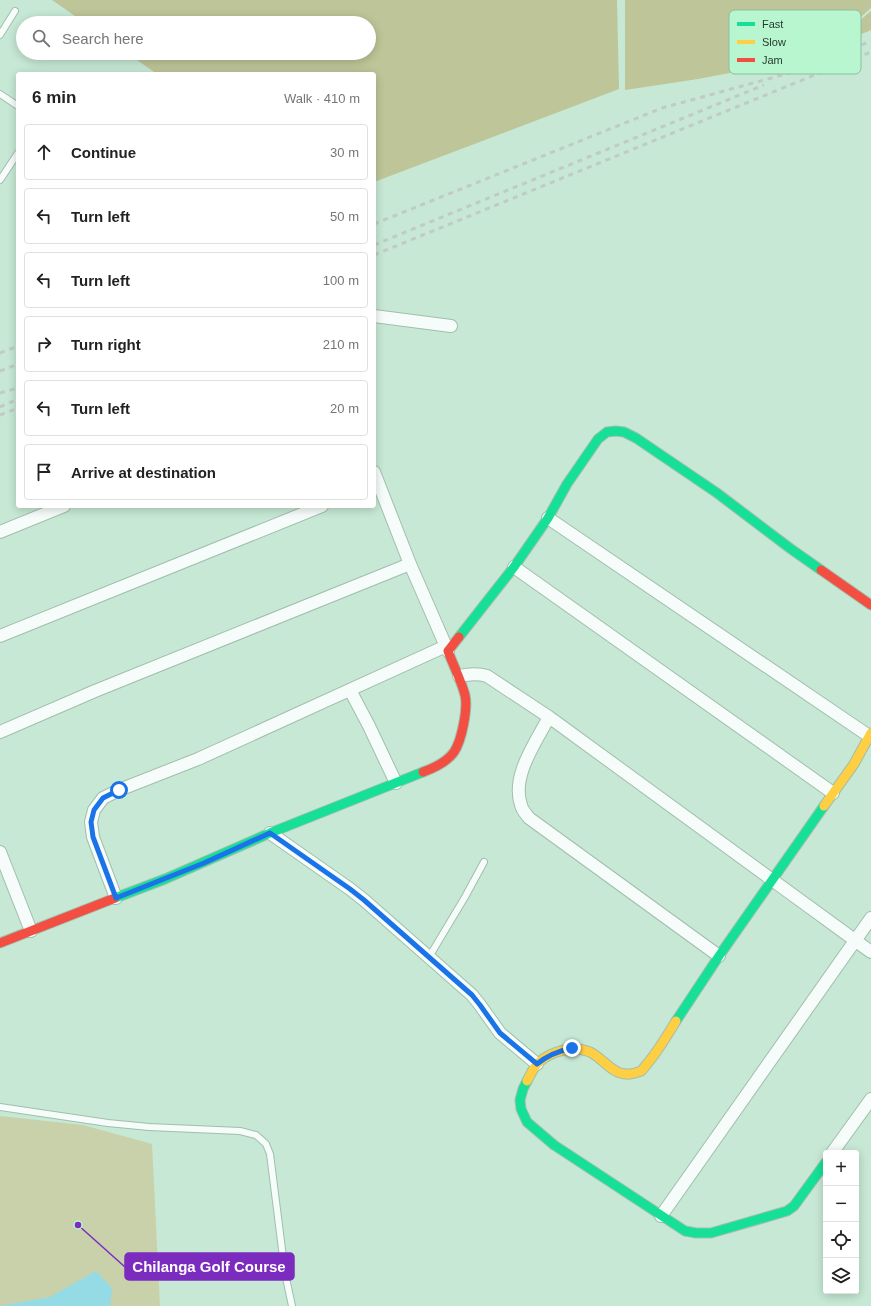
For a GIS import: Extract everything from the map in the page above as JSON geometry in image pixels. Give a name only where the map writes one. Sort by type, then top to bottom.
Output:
[{"type":"street","points":[[376,316],[450,326]]},
{"type":"street","points":[[116,898],[93,837],[91,822],[94,810],[103,798],[119,790],[198,759],[447,648],[514,567],[548,518],[567,484],[598,439],[607,432],[616,430],[636,438],[717,493],[791,549],[871,605]]},
{"type":"street","points":[[0,943],[184,871],[270,833],[438,766],[454,752],[462,732],[466,712],[465,695],[459,676],[376,484]]},
{"type":"street","points":[[0,532],[59,508]]},
{"type":"street","points":[[0,636],[317,508]]},
{"type":"street","points":[[548,518],[870,734],[854,764],[719,956],[654,1055],[640,1071],[631,1074],[621,1074],[583,1050],[572,1048],[559,1051],[547,1056],[537,1064],[523,1089],[520,1100],[521,1109],[527,1122],[554,1145],[661,1216],[685,1231],[696,1234],[710,1233],[787,1211],[794,1206],[823,1166]]},
{"type":"street","points":[[0,732],[95,691],[410,564]]},
{"type":"street","points":[[514,567],[833,793]]},
{"type":"street","points":[[459,676],[473,674],[487,676],[549,716],[871,952]]},
{"type":"street","points":[[350,690],[396,783]]},
{"type":"street","points":[[549,716],[525,763],[519,779],[518,792],[521,807],[529,818],[719,956]]},
{"type":"street","points":[[270,833],[350,889],[429,957],[472,995],[500,1033],[537,1064]]},
{"type":"street","points":[[0,852],[31,931]]},
{"type":"street","points":[[661,1216],[871,918]]},
{"type":"street","points":[[834,1150],[871,1100]]},
{"type":"lane","points":[[0,35],[15,11]]},
{"type":"lane","points":[[0,94],[16,105]]},
{"type":"lane","points":[[0,180],[16,156]]},
{"type":"lane","points":[[429,957],[484,862]]},
{"type":"lane","points":[[0,1108],[108,1123],[149,1127],[240,1131],[256,1135],[266,1144],[270,1154],[285,1273],[292,1306]]},
{"type":"green space","points":[[52,0],[617,0],[619,89],[376,181],[376,72],[154,72],[137,60],[376,60],[376,16],[75,16]]},
{"type":"green space","points":[[625,0],[871,0],[871,8],[861,17],[861,10],[729,10],[729,73],[625,90]]},
{"type":"green space","points":[[871,11],[871,30],[861,34],[861,19]]},
{"type":"green space","points":[[0,1116],[83,1125],[152,1144],[160,1306],[0,1306]]},
{"type":"water","points":[[96,1271],[112,1288],[110,1306],[0,1306],[50,1297]]},
{"type":"railway","points":[[861,45],[871,41]]},
{"type":"railway","points":[[861,56],[871,52]]},
{"type":"railway","points":[[376,223],[662,108],[786,74]]},
{"type":"railway","points":[[376,254],[817,74]]},
{"type":"railway","points":[[376,244],[764,85]]},
{"type":"railway","points":[[0,353],[16,347]]},
{"type":"railway","points":[[0,371],[16,365]]},
{"type":"railway","points":[[0,393],[16,389]]},
{"type":"railway","points":[[0,407],[16,400]]},
{"type":"railway","points":[[0,415],[16,409]]},
{"type":"traffic: fast","points":[[459,637],[514,567],[548,518],[567,484],[598,439],[607,432],[624,432],[636,438],[717,493],[821,570]]},
{"type":"traffic: fast","points":[[115,898],[165,879],[270,833],[423,772]]},
{"type":"traffic: fast","points":[[676,1021],[719,956],[824,806]]},
{"type":"traffic: fast","points":[[527,1081],[520,1100],[521,1109],[527,1122],[554,1145],[685,1231],[711,1233],[787,1211],[794,1206],[823,1166]]},
{"type":"traffic: slow","points":[[824,806],[854,764],[871,733]]},
{"type":"traffic: slow","points":[[527,1081],[536,1065],[543,1059],[556,1052],[570,1049],[590,1052],[596,1055],[611,1068],[621,1073],[628,1074],[640,1071],[655,1054],[676,1021]]},
{"type":"traffic: jam","points":[[821,570],[871,605]]},
{"type":"traffic: jam","points":[[423,772],[432,769],[448,759],[454,752],[460,740],[465,716],[466,701],[448,651],[459,637]]},
{"type":"traffic: jam","points":[[0,943],[115,898]]},
{"type":"place","name":"Chilanga Golf Course","points":[[78,1225]]},
{"type":"route","points":[[119,790],[103,798],[94,810],[91,822],[93,837],[116,898],[204,863],[270,833],[364,900],[472,995],[500,1033],[537,1064],[547,1056],[572,1048]]}]
